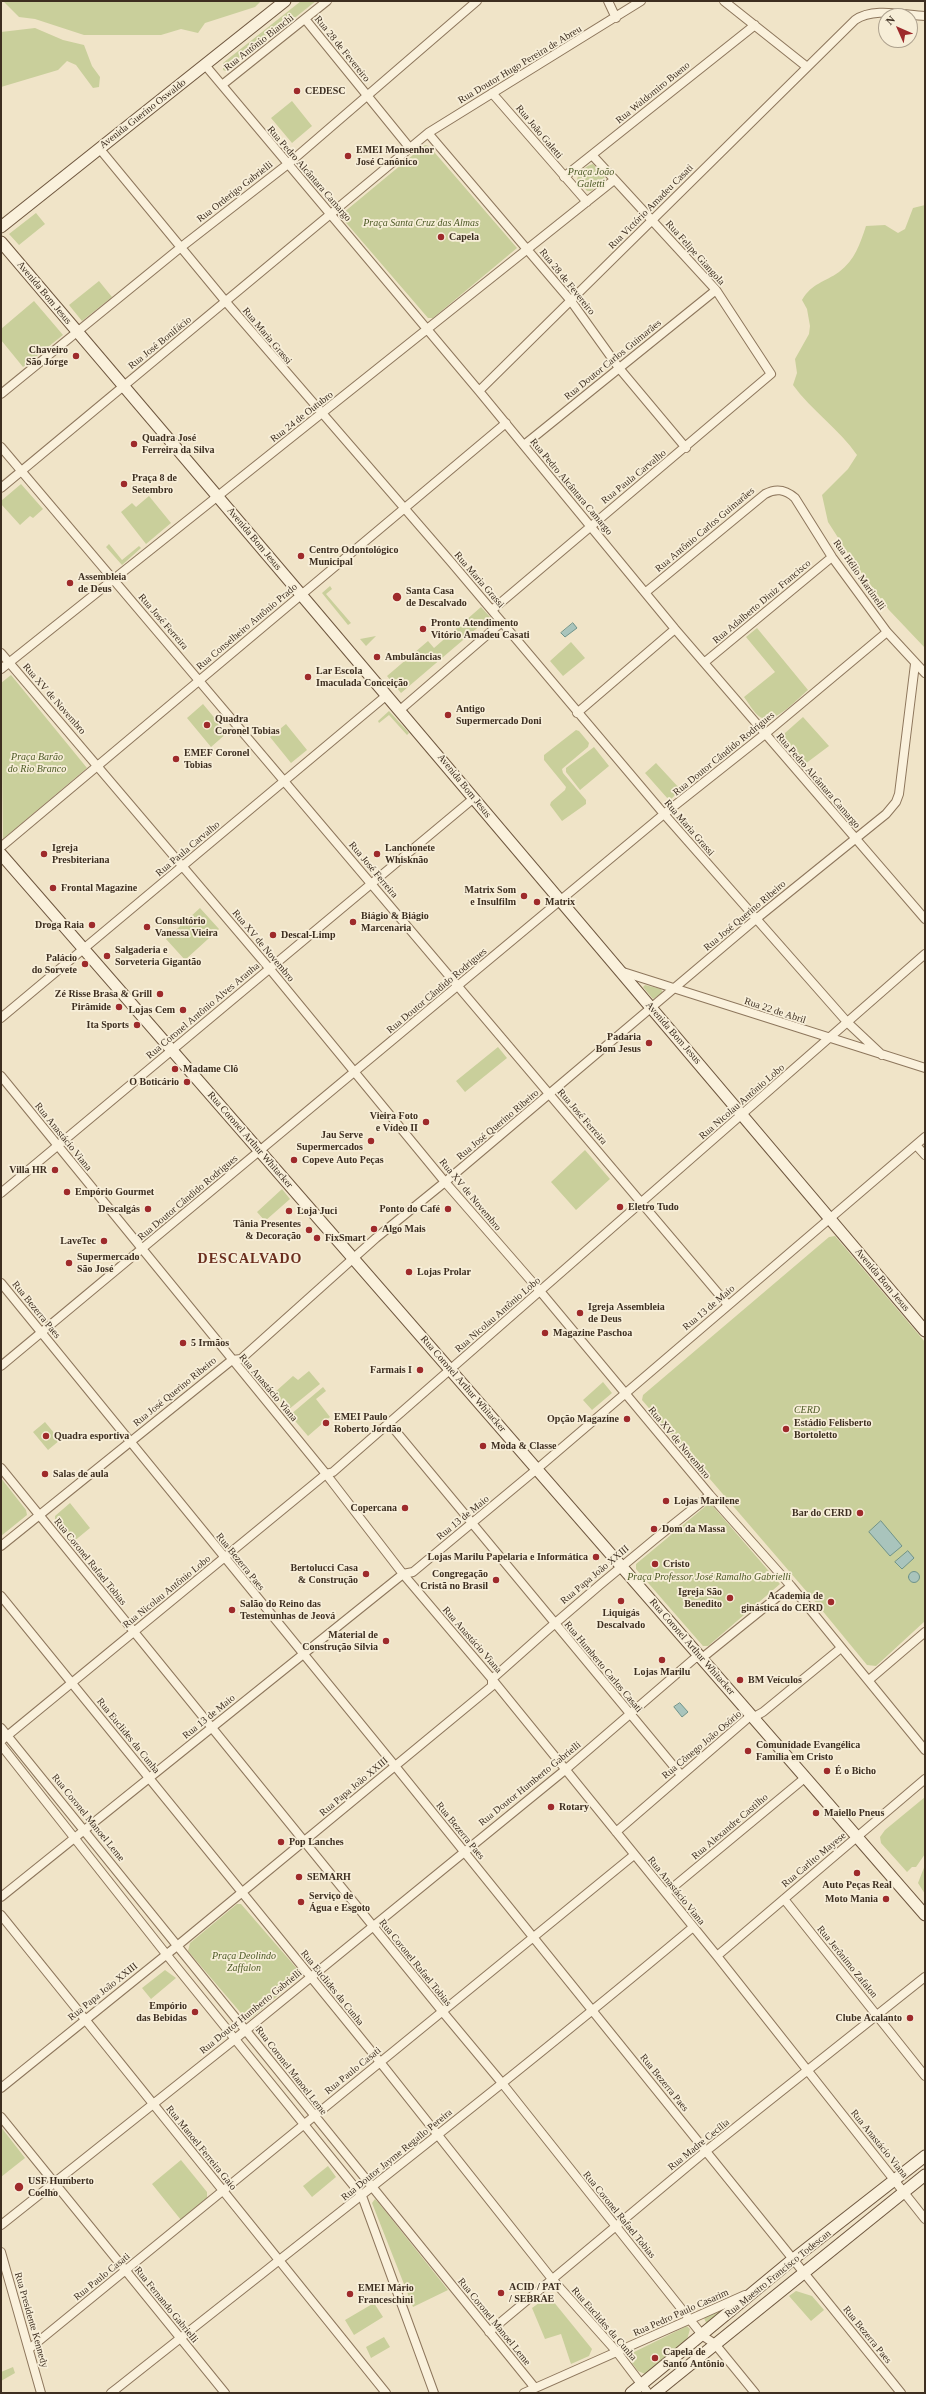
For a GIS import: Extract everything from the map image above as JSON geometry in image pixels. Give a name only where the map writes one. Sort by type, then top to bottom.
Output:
[{"type":"main road","name":"Avenida Guerino Oswaldo","points":[[1,227],[285,1]]},
{"type":"main road","name":"Avenida Bom Jesus","points":[[1,242],[400,710],[651,1009],[743,1114],[924,1328]]},
{"type":"main road","name":"Rua Coronel Arthur Whitacker","points":[[1,854],[858,1836],[925,1915]]},
{"type":"main road","name":"Rua Maestro Francisco Todescan","points":[[631,2393],[645,2389],[703,2336],[792,2260],[925,2156]]},
{"type":"main road","name":"Rua Maestro Francisco Todescan","points":[[655,2393],[925,2175]]},
{"type":"street","name":"Rua Antônio Bianchi","points":[[222,85],[327,1]]},
{"type":"street","name":"Rua Orderigo Gabrielli","points":[[1,394],[180,248],[288,164],[477,1]]},
{"type":"street","points":[[608,1],[616,18]]},
{"type":"street","name":"Rua Doutor Hugo Pereira de Abreu","points":[[331,213],[409,147],[428,133],[616,18],[641,1]]},
{"type":"street","points":[[724,1],[755,24],[807,67]]},
{"type":"street","name":"Rua Victório Amadeu Casati","points":[[479,391],[836,37],[862,14],[873,13],[925,16]]},
{"type":"street","name":"Rua 28 de Fevereiro","points":[[305,20],[409,147]]},
{"type":"street","name":"Rua Waldomiro Bueno","points":[[564,177],[755,24]]},
{"type":"street","name":"Rua Pedro Alcântara Camargo","points":[[205,65],[428,329],[676,629],[925,919]]},
{"type":"street","name":"Rua João Galetti","points":[[492,93],[587,202]]},
{"type":"street","name":"Rua 28 de Fevereiro","points":[[428,133],[571,301],[618,368],[686,448]]},
{"type":"street","name":"Rua Maria Grassi","points":[[99,148],[180,248],[492,610],[577,713],[664,814],[848,1023],[882,1055]]},
{"type":"street","name":"Rua Felipe Giangola","points":[[592,154],[614,180],[653,220],[716,290],[771,374]]},
{"type":"street","name":"Rua 24 de Outubro","points":[[1,669],[614,180]]},
{"type":"street","name":"Rua José Bonifácio","points":[[1,488],[331,213]]},
{"type":"street","name":"Rua Doutor Carlos Guimarães","points":[[524,445],[716,290]]},
{"type":"street","name":"Rua Paula Carvalho","points":[[492,610],[590,526],[686,448],[771,374]]},
{"type":"street","name":"Rua Conselheiro Antônio Prado","points":[[1,847],[506,423]]},
{"type":"street","name":"Rua José Ferreira","points":[[1,447],[200,680],[549,1095],[642,1202],[728,1305]]},
{"type":"street","name":"Rua Antônio Carlos Guimarães","points":[[646,592],[765,494],[772,490],[779,490]]},
{"type":"street","name":"Rua Hélio Martinelli","points":[[779,490],[789,492],[795,498],[832,557],[887,632],[915,664],[925,673]]},
{"type":"street","name":"Rua Adalberto Diniz Francisco","points":[[705,662],[832,557]]},
{"type":"street","points":[[400,710],[502,622]]},
{"type":"street","points":[[577,713],[676,629]]},
{"type":"street","name":"Rua Doutor Cândido Rodrigues","points":[[1,1366],[664,814],[765,734],[887,632]]},
{"type":"street","name":"Rua XV de Novembro","points":[[1,653],[269,968],[445,1182],[540,1291],[710,1495],[792,1586],[925,1750]]},
{"type":"street","name":"Rua José Querino Ribeiro","points":[[1,1546],[129,1441],[232,1360],[241,1359],[352,1258],[549,1095],[674,988],[892,808],[899,794],[915,664]]},
{"type":"street","name":"Rua Paula Carvalho","points":[[1,1018],[387,695]]},
{"type":"street","name":"Rua Coronel Antônio Alves Aranha","points":[[1,1193],[474,798]]},
{"type":"street","name":"Rua Nicolau Antônio Lobo","points":[[4,1738],[326,1474],[332,1472],[830,1039],[925,954]]},
{"type":"street","name":"Rua 22 de Abril","points":[[619,971],[925,1068]]},
{"type":"street","name":"Rua Anastácio Viana","points":[[1,1076],[326,1474],[403,1574],[492,1678],[666,1893],[692,1928],[717,1956],[925,2219]]},
{"type":"street","name":"Rua 13 de Maio","points":[[1,1897],[403,1574],[413,1572],[537,1469],[625,1392],[925,1137]]},
{"type":"street","points":[[916,1145],[925,1155]]},
{"type":"street","name":"Rua Bezerra Paes","points":[[1,1283],[464,1851],[792,2260],[901,2393]]},
{"type":"street","name":"Rua Humberto Carlos Casati","points":[[389,1423],[629,1715],[681,1774]]},
{"type":"street","name":"Rua Coronel Rafael Tobias","points":[[1,1468],[502,2083],[703,2336],[715,2344],[755,2393]]},
{"type":"street","name":"Rua Papa João XXIII","points":[[1,2088],[177,1946],[492,1686],[492,1678],[621,1565],[710,1495]]},
{"type":"street","name":"Rua Doutor Humberto Gabrielli","points":[[1,2225],[55,2184],[235,2039],[310,1976],[565,1770],[696,1658],[702,1658],[792,1586]]},
{"type":"street","name":"Rua Euclides da Cunha","points":[[1,1596],[380,2062],[552,2279],[617,2352],[645,2389]]},
{"type":"street","points":[[869,1680],[925,1632]]},
{"type":"street","name":"Rua Cônego João Osório","points":[[616,1832],[681,1774],[748,1718],[754,1717],[841,1648]]},
{"type":"street","name":"Rua Coronel Manoel Leme","points":[[1,1728],[4,1738],[86,1830],[177,1946],[488,2332],[535,2388]]},
{"type":"street","points":[[1,1745],[166,1954],[362,2196],[434,2393]]},
{"type":"street","name":"Rua Alexandre Castilho","points":[[666,1893],[806,1777]]},
{"type":"street","name":"Rua Carlito Mayese","points":[[717,1956],[925,1779]]},
{"type":"street","name":"Rua Paulo Casati","points":[[29,2349],[224,2192],[314,2116],[634,1855]]},
{"type":"street","name":"Rua Jerônimo Zafalon","points":[[784,1899],[925,2076]]},
{"type":"street","name":"Rua Manoel Ferreira Gaio","points":[[1,1915],[84,2020],[386,2393]]},
{"type":"street","name":"Rua Doutor Jayme Regallo Pereira","points":[[111,2393],[279,2259],[373,2188],[438,2136],[593,2011],[692,1928]]},
{"type":"street","name":"Rua Madre Cecília","points":[[488,2332],[706,2151],[925,1977]]},
{"type":"street","name":"Rua Fernando Gabrielli","points":[[1,2117],[225,2393]]},
{"type":"street","name":"Rua Presidente Kennedy","points":[[1,2252],[41,2393]]},
{"type":"street","name":"Rua Pedro Paulo Casarim","points":[[524,2393],[759,2289]]},
{"type":"green space","points":[[3,1],[261,1],[255,7],[205,23],[198,33],[181,29],[161,35],[84,35],[35,19],[19,17]]},
{"type":"green space","points":[[301,1],[316,1],[287,24],[280,24],[230,65],[228,72],[223,70],[223,63]]},
{"type":"green space","points":[[35,28],[63,40],[84,45],[92,66],[100,77],[99,87],[93,88],[76,65],[67,61],[58,70],[1,87],[1,32]]},
{"type":"green space","points":[[292,101],[312,126],[292,143],[271,118]]},
{"type":"green space","name":"Praça Santa Cruz das Almas","points":[[425,145],[429,146],[517,248],[433,318],[428,318],[342,218],[343,213]]},
{"type":"green space","name":"Praça João Galetti","points":[[593,164],[604,176],[605,180],[591,191],[587,191],[577,179],[584,169]]},
{"type":"green space","points":[[925,205],[925,648],[889,610],[853,561],[828,522],[822,495],[848,469],[857,455],[793,385],[797,373],[795,359],[809,334],[810,326],[807,309],[802,300],[806,294],[814,286],[845,267],[853,257],[866,226],[885,225],[898,233],[905,229],[913,208]]},
{"type":"green space","points":[[36,213],[45,224],[19,245],[9,234]]},
{"type":"green space","points":[[99,281],[112,297],[82,321],[69,305]]},
{"type":"green space","points":[[34,301],[63,335],[23,367],[1,340],[1,329]]},
{"type":"green space","points":[[21,484],[43,509],[33,518],[30,516],[20,525],[1,504],[1,501]]},
{"type":"green space","points":[[149,496],[171,523],[146,544],[121,512],[132,503],[136,507]]},
{"type":"green space","points":[[109,544],[122,560],[139,546],[141,548],[122,565],[106,547]]},
{"type":"green space","points":[[330,586],[332,589],[326,594],[351,623],[348,625],[322,593]]},
{"type":"green space","points":[[481,607],[490,617],[401,693],[387,676],[428,641],[434,648]]},
{"type":"green space","points":[[757,628],[808,690],[786,710],[766,719],[760,717],[753,710],[744,697],[775,672],[746,637]]},
{"type":"green space","points":[[376,636],[366,646],[360,639]]},
{"type":"green space","points":[[571,642],[585,658],[563,676],[550,661]]},
{"type":"green space","name":"Praça Barão do Rio Branco","points":[[11,675],[87,768],[3,839],[1,683]]},
{"type":"green space","name":"Quadra Coronel Tobias","points":[[203,704],[227,733],[211,747],[187,718]]},
{"type":"green space","points":[[389,711],[409,733],[407,735],[389,715],[379,723],[378,721]]},
{"type":"green space","points":[[803,717],[829,746],[805,764],[784,738],[785,733]]},
{"type":"green space","points":[[286,724],[307,750],[291,763],[270,737]]},
{"type":"green space","points":[[576,730],[579,731],[589,743],[588,747],[562,769],[563,773],[586,800],[586,804],[562,821],[550,805],[551,802],[565,790],[566,787],[544,760],[544,755]]},
{"type":"green space","points":[[594,747],[609,766],[580,790],[566,772],[566,768]]},
{"type":"green space","points":[[656,763],[681,790],[671,799],[668,799],[645,773]]},
{"type":"green space","points":[[200,908],[219,929],[185,960],[166,939]]},
{"type":"green space","points":[[645,985],[661,989],[663,993],[653,999],[643,987]]},
{"type":"green space","points":[[498,1047],[507,1058],[465,1092],[456,1081]]},
{"type":"green space","points":[[585,1150],[610,1179],[576,1210],[551,1182]]},
{"type":"green space","points":[[282,1189],[290,1199],[265,1221],[257,1212]]},
{"type":"green space","name":"CERD","points":[[835,1236],[925,1342],[925,1621],[876,1666],[867,1665],[807,1592],[642,1400],[643,1395],[829,1237]]},
{"type":"green space","points":[[309,1371],[320,1384],[288,1410],[274,1393],[293,1376],[298,1380]]},
{"type":"green space","points":[[603,1382],[612,1393],[592,1410],[583,1400]]},
{"type":"green space","points":[[323,1387],[326,1391],[316,1399],[330,1417],[308,1436],[290,1415]]},
{"type":"green space","name":"Quadra esportiva","points":[[45,1422],[60,1440],[48,1450],[33,1432]]},
{"type":"green space","points":[[1,1478],[26,1510],[27,1515],[1,1536]]},
{"type":"green space","points":[[70,1503],[90,1528],[73,1542],[55,1519],[55,1516]]},
{"type":"green space","name":"Praça Professor José Ramalho Gabrielli","points":[[711,1504],[780,1584],[708,1646],[703,1646],[636,1569],[636,1564],[707,1505]]},
{"type":"green space","points":[[925,1797],[925,1854],[916,1867],[912,1867],[907,1872],[881,1843],[880,1837],[885,1830]]},
{"type":"green space","points":[[925,1865],[925,1894],[918,1883]]},
{"type":"green space","name":"Praça Deolindo Zaffalon","points":[[237,1904],[241,1904],[299,1971],[301,1976],[249,2020],[246,2019],[188,1951],[190,1943]]},
{"type":"green space","points":[[165,1970],[176,1978],[151,1999],[142,1988]]},
{"type":"green space","points":[[1,2127],[25,2158],[1,2177]]},
{"type":"green space","points":[[181,2160],[207,2192],[207,2199],[181,2220],[152,2184]]},
{"type":"green space","points":[[328,2166],[336,2177],[312,2197],[303,2186]]},
{"type":"green space","points":[[375,2199],[448,2290],[413,2307],[372,2203]]},
{"type":"green space","points":[[796,2291],[812,2296],[824,2310],[811,2321],[789,2296]]},
{"type":"green space","points":[[543,2300],[553,2301],[592,2349],[589,2356],[571,2364],[561,2334],[545,2339],[532,2308]]},
{"type":"green space","points":[[374,2303],[383,2317],[354,2335],[345,2320]]},
{"type":"green space","points":[[725,2309],[707,2325],[704,2318]]},
{"type":"green space","points":[[687,2326],[690,2329],[687,2340],[645,2374],[638,2371],[629,2359],[630,2354]]},
{"type":"green space","points":[[384,2337],[390,2347],[371,2358],[366,2347]]},
{"type":"green space","points":[[13,2367],[15,2373],[1,2381],[1,2372]]},
{"type":"water","points":[[573,623],[577,628],[565,637],[561,633]]},
{"type":"water","points":[[881,1521],[902,1546],[890,1556],[869,1532]]},
{"type":"water","points":[[908,1551],[914,1558],[902,1569],[895,1562]]},
{"type":"water","points":[[912,1572],[916,1572],[918,1573],[918,1581],[912,1582],[909,1579],[909,1575]]},
{"type":"water","points":[[680,1703],[688,1712],[682,1717],[674,1707]]},
{"type":"place","name":"CEDESC","points":[[297,91]]},
{"type":"place","name":"EMEI Monsenhor José Canônico","points":[[348,156]]},
{"type":"place","name":"Capela","points":[[441,237]]},
{"type":"place","name":"Chaveiro São Jorge","points":[[76,356]]},
{"type":"place","name":"Quadra José Ferreira da Silva","points":[[134,444]]},
{"type":"place","name":"Praça 8 de Setembro","points":[[124,484]]},
{"type":"place","name":"Centro Odontológico Municipal","points":[[301,556]]},
{"type":"place","name":"Assembleia de Deus","points":[[70,583]]},
{"type":"place","name":"Santa Casa de Descalvado","points":[[397,597]]},
{"type":"place","name":"Pronto Atendimento Vitório Amadeu Casati","points":[[423,629]]},
{"type":"place","name":"Ambulâncias","points":[[377,657]]},
{"type":"place","name":"Lar Escola Imaculada Conceição","points":[[308,677]]},
{"type":"place","name":"Antigo Supermercado Doni","points":[[448,715]]},
{"type":"place","name":"Quadra Coronel Tobias","points":[[207,725]]},
{"type":"place","name":"EMEF Coronel Tobias","points":[[176,759]]},
{"type":"place","name":"Igreja Presbiteriana","points":[[44,854]]},
{"type":"place","name":"Lanchonete Whisknão","points":[[377,854]]},
{"type":"place","name":"Frontal Magazine","points":[[53,888]]},
{"type":"place","name":"Matrix Som e Insulfilm","points":[[524,896]]},
{"type":"place","name":"Matrix","points":[[537,902]]},
{"type":"place","name":"Biágio & Biágio Marcenaria","points":[[353,922]]},
{"type":"place","name":"Droga Raia","points":[[92,925]]},
{"type":"place","name":"Consultório Vanessa Vieira","points":[[147,927]]},
{"type":"place","name":"Descal-Limp","points":[[273,935]]},
{"type":"place","name":"Salgaderia e Sorveteria Gigantão","points":[[107,956]]},
{"type":"place","name":"Palácio do Sorvete","points":[[85,964]]},
{"type":"place","name":"Zé Risse Brasa & Grill","points":[[160,994]]},
{"type":"place","name":"Pirâmide","points":[[119,1007]]},
{"type":"place","name":"Lojas Cem","points":[[183,1010]]},
{"type":"place","name":"Ita Sports","points":[[137,1025]]},
{"type":"place","name":"Padaria Bom Jesus","points":[[649,1043]]},
{"type":"place","name":"Madame Clô","points":[[175,1069]]},
{"type":"place","name":"O Boticário","points":[[187,1082]]},
{"type":"place","name":"Vieira Foto e Vídeo II","points":[[426,1122]]},
{"type":"place","name":"Jau Serve Supermercados","points":[[371,1141]]},
{"type":"place","name":"Copeve Auto Peças","points":[[294,1160]]},
{"type":"place","name":"Villa HR","points":[[55,1170]]},
{"type":"place","name":"Empório Gourmet","points":[[67,1192]]},
{"type":"place","name":"Eletro Tudo","points":[[620,1207]]},
{"type":"place","name":"Descalgás","points":[[148,1209]]},
{"type":"place","name":"Ponto do Café","points":[[448,1209]]},
{"type":"place","name":"Loja Juci","points":[[289,1211]]},
{"type":"place","name":"Algo Mais","points":[[374,1229]]},
{"type":"place","name":"Tânia Presentes & Decoração","points":[[309,1230]]},
{"type":"place","name":"FixSmart","points":[[317,1238]]},
{"type":"place","name":"LaveTec","points":[[104,1241]]},
{"type":"place","name":"Supermercado São José","points":[[69,1263]]},
{"type":"place","name":"Lojas Prolar","points":[[409,1272]]},
{"type":"place","name":"Igreja Assembleia de Deus","points":[[580,1313]]},
{"type":"place","name":"Magazine Paschoa","points":[[545,1333]]},
{"type":"place","name":"5 Irmãos","points":[[183,1343]]},
{"type":"place","name":"Farmais I","points":[[420,1370]]},
{"type":"place","name":"Opção Magazine","points":[[627,1419]]},
{"type":"place","name":"EMEI Paulo Roberto Jordão","points":[[326,1423]]},
{"type":"place","name":"Estádio Felisberto Bortoletto","points":[[786,1429]]},
{"type":"place","name":"Quadra esportiva","points":[[46,1436]]},
{"type":"place","name":"Moda & Classe","points":[[483,1446]]},
{"type":"place","name":"Salas de aula","points":[[45,1474]]},
{"type":"place","name":"Lojas Marilene","points":[[666,1501]]},
{"type":"place","name":"Copercana","points":[[405,1508]]},
{"type":"place","name":"Bar do CERD","points":[[860,1513]]},
{"type":"place","name":"Dom da Massa","points":[[654,1529]]},
{"type":"place","name":"Lojas Marilu Papelaria e Informática","points":[[596,1557]]},
{"type":"place","name":"Cristo","points":[[655,1564]]},
{"type":"place","name":"Bertolucci Casa & Construção","points":[[366,1574]]},
{"type":"place","name":"Congregação Cristã no Brasil","points":[[496,1580]]},
{"type":"place","name":"Igreja São Benedito","points":[[730,1598]]},
{"type":"place","name":"Liquigás Descalvado","points":[[621,1601]]},
{"type":"place","name":"Academia de ginástica do CERD","points":[[831,1602]]},
{"type":"place","name":"Salão do Reino das Testemunhas de Jeová","points":[[232,1610]]},
{"type":"place","name":"Material de Construção Silvia","points":[[386,1641]]},
{"type":"place","name":"Lojas Marilu","points":[[662,1660]]},
{"type":"place","name":"BM Veículos","points":[[740,1680]]},
{"type":"place","name":"Comunidade Evangélica Família em Cristo","points":[[748,1751]]},
{"type":"place","name":"É o Bicho","points":[[827,1771]]},
{"type":"place","name":"Rotary","points":[[551,1807]]},
{"type":"place","name":"Maiello Pneus","points":[[816,1813]]},
{"type":"place","name":"Pop Lanches","points":[[281,1842]]},
{"type":"place","name":"Auto Peças Real","points":[[857,1873]]},
{"type":"place","name":"SEMARH","points":[[299,1877]]},
{"type":"place","name":"Moto Mania","points":[[886,1899]]},
{"type":"place","name":"Serviço de Água e Esgoto","points":[[301,1902]]},
{"type":"place","name":"Empório das Bebidas","points":[[195,2012]]},
{"type":"place","name":"Clube Acalanto","points":[[910,2018]]},
{"type":"place","name":"USF Humberto Coelho","points":[[19,2187]]},
{"type":"place","name":"ACID / PAT / SEBRAE","points":[[501,2293]]},
{"type":"place","name":"EMEI Mário Franceschini","points":[[350,2294]]},
{"type":"place","name":"Capela de Santo Antônio","points":[[655,2358]]},
{"type":"district","name":"DESCALVADO","points":[[250,1259]]}]
